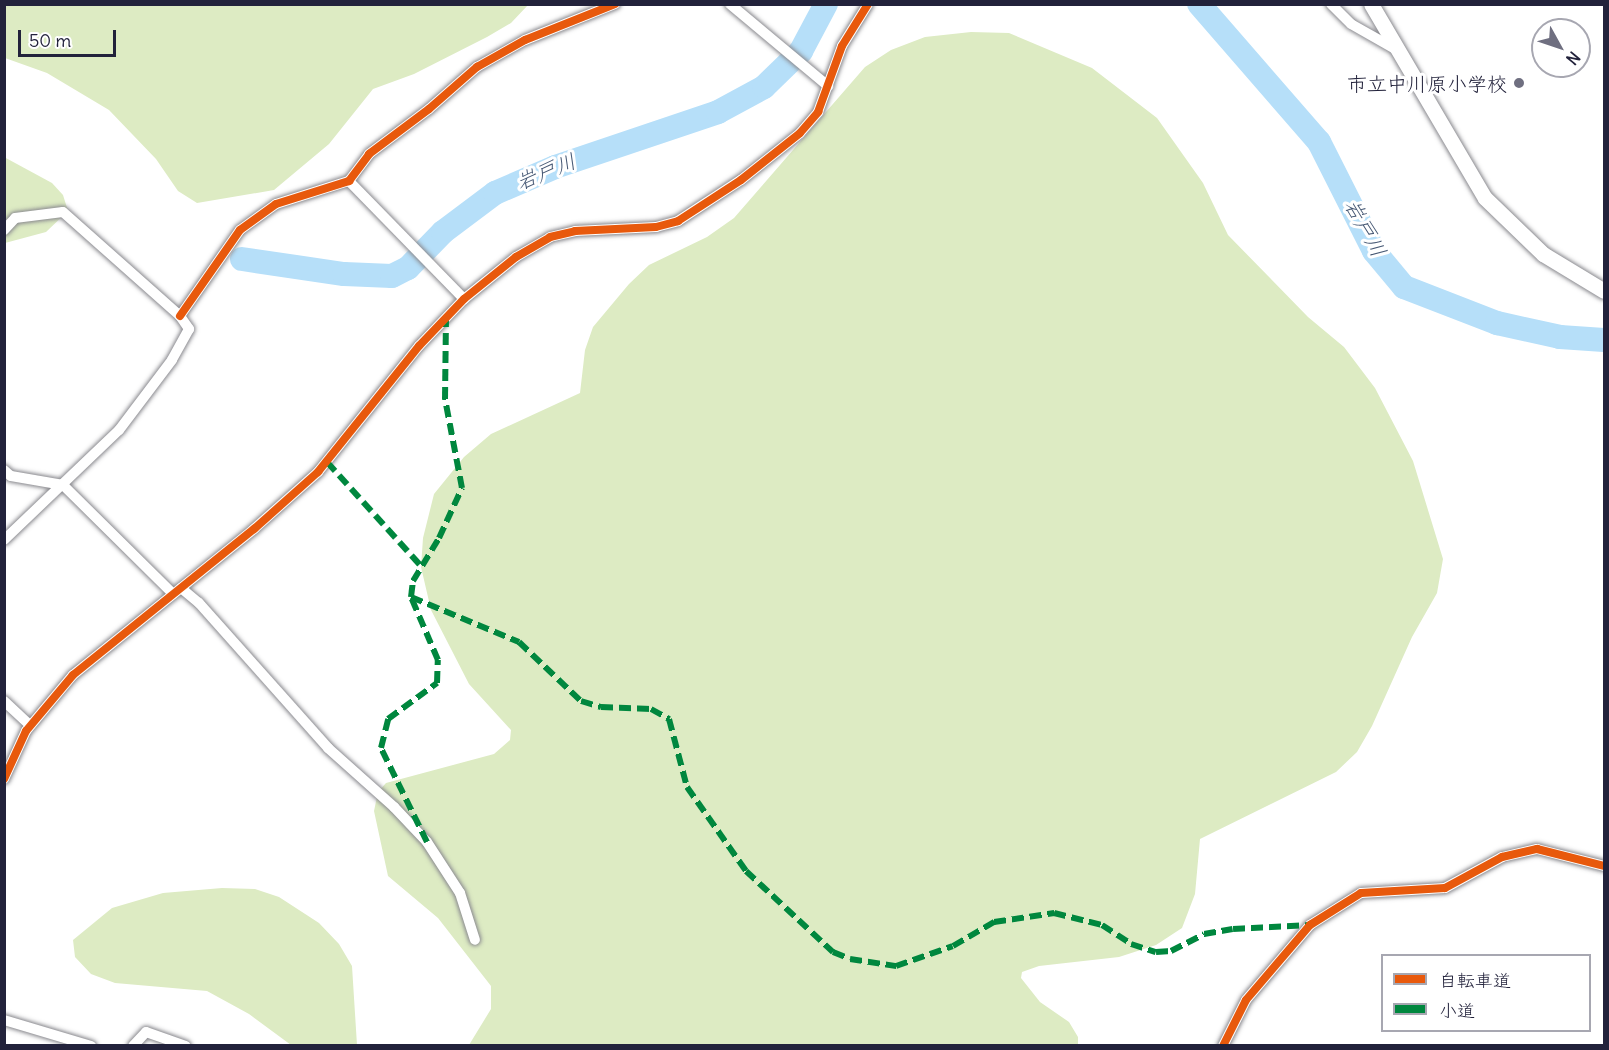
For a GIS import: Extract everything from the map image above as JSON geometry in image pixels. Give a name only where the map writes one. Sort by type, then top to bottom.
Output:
[{"type":"main road","points":[[1371,4],[1485,198],[1543,254],[1603,288]]},
{"type":"street","points":[[180,316],[240,230],[276,204],[349,181],[369,154],[429,109],[477,66],[525,40],[615,4]]},
{"type":"street","points":[[730,4],[828,86]]},
{"type":"street","points":[[4,778],[30,726],[73,675],[318,472],[419,346],[464,298],[516,257],[550,237],[575,231],[657,227],[704,207],[800,133],[818,112],[855,20],[868,4]]},
{"type":"street","points":[[1331,4],[1351,24],[1397,50]]},
{"type":"street","points":[[349,181],[464,298]]},
{"type":"street","points":[[4,230],[15,218],[63,212],[180,316],[189,329],[172,360],[119,430],[4,540]]},
{"type":"street","points":[[4,470],[11,476],[63,485],[177,591],[328,748],[394,807],[427,842],[459,893],[475,939]]},
{"type":"street","points":[[4,701],[30,726]]},
{"type":"street","points":[[1223,1046],[1246,1000],[1310,925],[1361,893],[1445,888],[1502,856],[1537,849],[1605,866]]},
{"type":"street","points":[[4,1020],[91,1046]]},
{"type":"street","points":[[133,1046],[146,1032],[186,1046]]},
{"type":"green space","points":[[4,5],[528,5],[511,23],[487,37],[414,74],[373,89],[329,144],[274,190],[197,203],[178,191],[156,159],[109,110],[47,73],[5,58]]},
{"type":"green space","points":[[971,32],[1009,33],[1092,68],[1157,118],[1203,183],[1228,235],[1308,317],[1344,347],[1375,388],[1413,461],[1443,559],[1437,593],[1412,637],[1372,726],[1357,752],[1336,772],[1200,839],[1195,894],[1182,928],[1156,945],[1119,957],[1039,966],[1022,972],[1021,978],[1040,1002],[1069,1022],[1078,1037],[1078,1045],[469,1045],[491,1009],[491,986],[438,918],[388,876],[374,811],[378,792],[386,783],[494,754],[510,740],[511,730],[469,684],[431,610],[421,567],[423,538],[434,494],[464,457],[491,434],[580,393],[585,350],[593,327],[629,284],[649,265],[707,237],[734,218],[865,67],[891,50],[925,37]]},
{"type":"green space","points":[[4,157],[52,183],[63,195],[68,211],[46,232],[5,243]]},
{"type":"green space","points":[[222,888],[255,889],[279,897],[319,923],[339,944],[352,966],[357,1045],[291,1045],[249,1014],[207,991],[115,983],[91,974],[75,957],[73,940],[112,908],[163,893]]},
{"type":"waterway","name":"岩戸川","points":[[242,259],[344,274],[392,276],[408,268],[443,232],[495,193],[555,167],[718,112],[764,87],[801,51],[826,4]]},
{"type":"waterway","name":"岩戸川","points":[[1199,4],[1319,142],[1374,251],[1404,287],[1497,323],[1560,337],[1604,340]]},
{"type":"marked path","points":[[427,842],[381,748],[388,719],[437,683],[438,660],[411,597],[413,581],[439,538],[462,488],[445,399],[446,316]]},
{"type":"marked path","points":[[327,462],[421,566]]},
{"type":"marked path","points":[[411,597],[519,642],[581,701],[601,707],[651,709],[669,719],[687,787],[746,871],[833,952],[850,959],[896,966],[953,946],[994,922],[1054,913],[1102,925],[1131,944],[1156,952],[1171,951],[1204,934],[1233,929],[1310,925]]},
{"type":"cycle path","points":[[180,316],[240,230],[276,204],[349,181],[369,154],[429,109],[477,67],[525,40],[615,4]]},
{"type":"cycle path","points":[[4,779],[26,731],[73,675],[254,529],[318,472],[419,346],[464,299],[516,257],[550,237],[575,231],[656,227],[678,221],[741,180],[800,133],[818,112],[842,46],[868,4]]},
{"type":"cycle path","points":[[1223,1046],[1246,1000],[1310,925],[1361,893],[1445,888],[1502,857],[1537,849],[1604,866]]},
{"type":"place","name":"市立中川原小学校","points":[[1519,83]]}]
